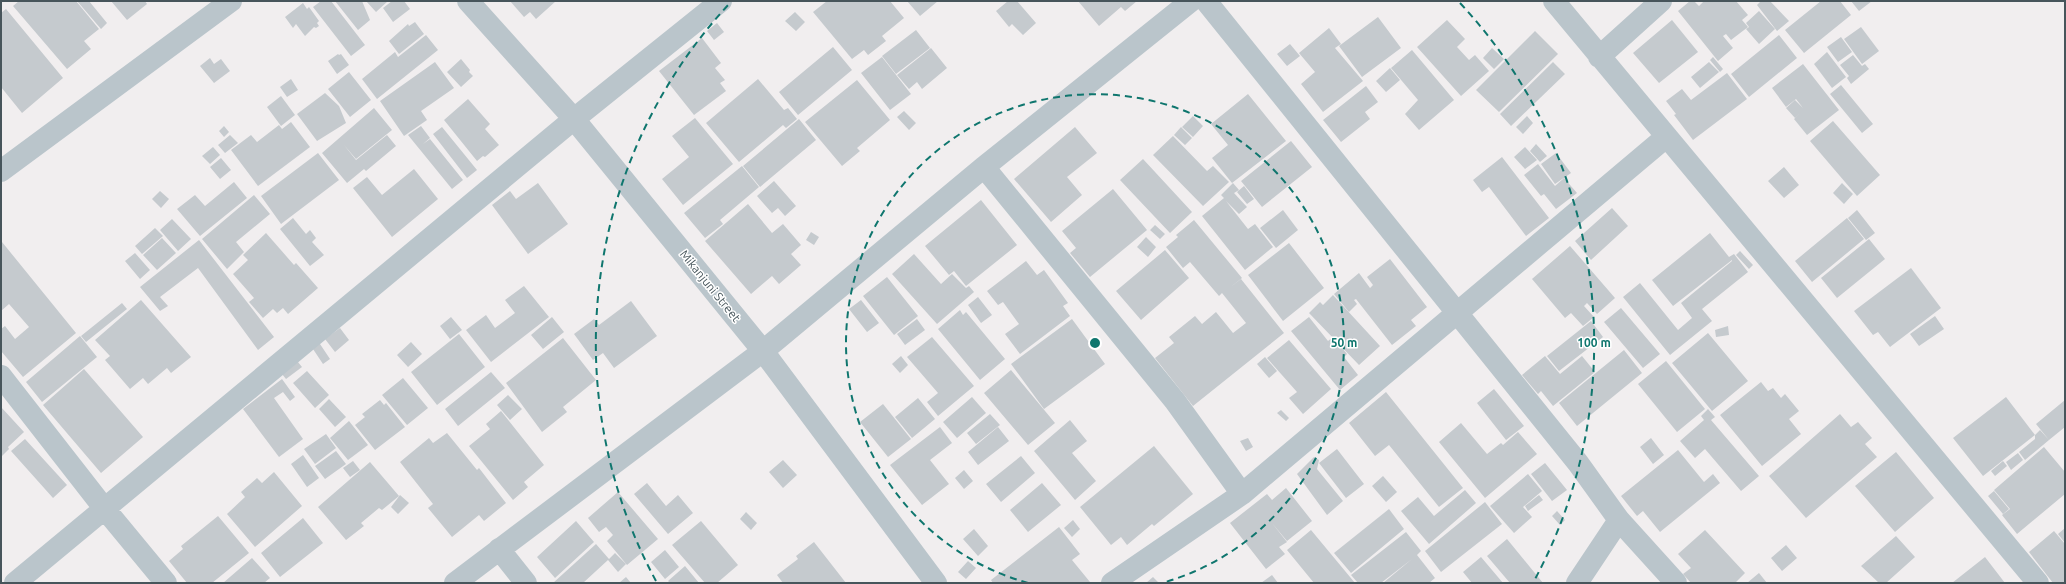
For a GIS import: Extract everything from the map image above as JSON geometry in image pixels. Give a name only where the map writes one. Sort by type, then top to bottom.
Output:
[{"type":"street","points":[[1,171],[231,1]]},
{"type":"street","name":"Mikanjuni Street","points":[[468,1],[574,119],[763,351],[936,583]]},
{"type":"street","points":[[15,583],[574,119],[721,1]]},
{"type":"street","points":[[455,583],[763,351],[984,167],[1191,1]]},
{"type":"street","points":[[1206,1],[1578,463],[1619,520],[1676,583]]},
{"type":"street","points":[[1554,1],[1599,57],[2038,583]]},
{"type":"street","points":[[1599,57],[1661,1]]},
{"type":"street","points":[[1112,583],[1242,494],[1666,137]]},
{"type":"street","points":[[984,167],[1175,401],[1242,494]]},
{"type":"street","points":[[1,376],[104,508],[166,583]]},
{"type":"street","points":[[1577,583],[1619,520]]},
{"type":"street","points":[[499,549],[526,583]]},
{"type":"building","points":[[19,1],[76,1],[99,29],[84,41],[91,49],[67,69],[13,6]]},
{"type":"building","points":[[77,1],[89,1],[107,23],[101,29]]},
{"type":"building","points":[[111,1],[145,1],[147,4],[127,20]]},
{"type":"building","points":[[321,1],[331,1],[365,45],[351,56],[313,7]]},
{"type":"building","points":[[335,1],[362,1],[370,20],[358,30]]},
{"type":"building","points":[[366,1],[388,1],[376,12]]},
{"type":"building","points":[[392,1],[404,1],[410,9],[393,22],[383,8]]},
{"type":"building","points":[[510,1],[556,1],[536,19],[530,12],[524,17]]},
{"type":"building","points":[[827,1],[890,1],[904,18],[882,36],[886,41],[868,55],[864,50],[852,59],[813,12]]},
{"type":"building","points":[[907,1],[938,1],[920,16]]},
{"type":"building","points":[[1008,1],[1017,1],[1036,23],[1023,35],[1012,24],[1009,27],[996,11]]},
{"type":"building","points":[[1078,1],[1137,1],[1125,11],[1121,7],[1099,26]]},
{"type":"building","points":[[1690,1],[1694,1],[1699,6],[1704,1],[1736,1],[1748,15],[1742,20],[1748,27],[1731,40],[1726,34],[1723,36],[1733,48],[1718,61],[1678,11]]},
{"type":"building","points":[[1761,1],[1770,1],[1789,21],[1777,31],[1757,5]]},
{"type":"building","points":[[1821,1],[1840,1],[1851,15],[1804,53],[1785,30]]},
{"type":"building","points":[[1851,1],[1872,1],[1859,11]]},
{"type":"building","points":[[303,3],[307,9],[309,7],[319,21],[317,23],[319,26],[316,28],[314,27],[305,36],[296,24],[293,28],[285,17]]},
{"type":"building","points":[[6,9],[63,78],[22,113],[1,87],[1,13]]},
{"type":"building","points":[[1759,11],[1775,29],[1759,44],[1746,29],[1749,27],[1746,23]]},
{"type":"building","points":[[795,12],[805,22],[796,31],[785,21]]},
{"type":"building","points":[[1378,17],[1401,48],[1362,77],[1339,46]]},
{"type":"building","points":[[1447,20],[1465,39],[1457,47],[1469,60],[1475,55],[1489,71],[1461,96],[1417,47]]},
{"type":"building","points":[[1672,20],[1698,52],[1659,83],[1633,53]]},
{"type":"building","points":[[415,22],[424,34],[399,54],[389,41],[408,24],[409,26]]},
{"type":"building","points":[[717,23],[724,32],[714,40],[707,31]]},
{"type":"building","points":[[1861,27],[1879,51],[1862,64],[1844,39]]},
{"type":"building","points":[[1329,28],[1341,44],[1335,48],[1363,81],[1323,112],[1301,84],[1315,72],[1299,53]]},
{"type":"building","points":[[916,30],[930,48],[896,74],[882,56]]},
{"type":"building","points":[[1535,31],[1558,54],[1499,112],[1476,90]]},
{"type":"building","points":[[426,35],[438,50],[377,99],[362,79],[395,52],[398,57]]},
{"type":"building","points":[[1779,35],[1797,58],[1749,97],[1731,74]]},
{"type":"building","points":[[1841,37],[1852,52],[1838,62],[1827,47]]},
{"type":"building","points":[[702,38],[721,63],[715,68],[725,80],[720,83],[726,91],[694,115],[659,71]]},
{"type":"building","points":[[1290,44],[1300,56],[1287,66],[1277,54]]},
{"type":"building","points":[[833,47],[852,70],[798,115],[779,92]]},
{"type":"building","points":[[931,48],[947,68],[922,89],[917,82],[909,89],[897,75]]},
{"type":"building","points":[[1492,48],[1504,59],[1494,69],[1483,58]]},
{"type":"building","points":[[1412,50],[1454,100],[1419,130],[1405,114],[1418,100],[1391,68]]},
{"type":"building","points":[[1827,52],[1846,77],[1832,88],[1814,64]]},
{"type":"building","points":[[338,54],[341,54],[349,65],[337,74],[328,61]]},
{"type":"building","points":[[1853,55],[1862,66],[1865,64],[1869,69],[1851,84],[1847,78],[1849,76],[1840,65]]},
{"type":"building","points":[[882,57],[911,94],[890,110],[861,73]]},
{"type":"building","points":[[1713,57],[1723,69],[1720,72],[1710,60]]},
{"type":"building","points":[[210,58],[214,64],[221,59],[230,71],[214,83],[200,66]]},
{"type":"building","points":[[461,59],[473,76],[461,87],[447,72]]},
{"type":"building","points":[[435,62],[454,88],[421,111],[427,120],[404,136],[380,101]]},
{"type":"building","points":[[1553,62],[1565,74],[1511,126],[1500,114]]},
{"type":"building","points":[[1709,62],[1719,72],[1700,88],[1691,77]]},
{"type":"building","points":[[1803,64],[1839,110],[1807,135],[1794,119],[1804,110],[1795,118],[1786,108],[1795,100],[1803,108],[1796,99],[1786,107],[1772,88]]},
{"type":"building","points":[[1390,68],[1400,80],[1386,92],[1376,81]]},
{"type":"building","points":[[349,72],[371,100],[350,117],[328,89]]},
{"type":"building","points":[[1727,73],[1747,99],[1693,140],[1674,115],[1676,114],[1666,101],[1682,89],[1691,100]]},
{"type":"building","points":[[291,79],[298,90],[287,97],[280,87]]},
{"type":"building","points":[[758,79],[784,110],[788,108],[797,119],[786,128],[783,125],[739,162],[706,123]]},
{"type":"building","points":[[857,80],[890,120],[857,148],[860,151],[842,166],[805,122]]},
{"type":"building","points":[[1841,85],[1873,124],[1862,133],[1830,94]]},
{"type":"building","points":[[1366,86],[1378,102],[1365,112],[1370,119],[1341,142],[1323,120]]},
{"type":"building","points":[[325,93],[339,106],[346,123],[317,141],[297,114]]},
{"type":"building","points":[[1248,94],[1286,141],[1232,183],[1212,158],[1228,145],[1211,124]]},
{"type":"building","points":[[281,96],[295,115],[281,126],[267,107]]},
{"type":"building","points":[[468,99],[490,124],[485,129],[499,145],[485,157],[483,156],[477,161],[444,120]]},
{"type":"building","points":[[374,108],[392,130],[356,159],[344,145],[356,160],[387,135],[396,146],[366,171],[364,169],[347,183],[322,153]]},
{"type":"building","points":[[904,111],[916,123],[909,130],[897,117]]},
{"type":"building","points":[[1193,116],[1203,126],[1193,137],[1182,127]]},
{"type":"building","points":[[1527,116],[1533,123],[1523,134],[1516,127]]},
{"type":"building","points":[[695,118],[733,164],[683,205],[662,179],[689,157],[672,136]]},
{"type":"building","points":[[799,119],[816,140],[760,187],[743,166]]},
{"type":"building","points":[[1833,121],[1880,175],[1857,196],[1810,141]]},
{"type":"building","points":[[291,122],[310,147],[258,186],[231,150],[251,135],[257,142],[279,125],[282,129]]},
{"type":"building","points":[[224,126],[229,132],[224,137],[219,131]]},
{"type":"building","points":[[421,126],[430,138],[423,144],[430,139],[463,180],[452,189],[408,135]]},
{"type":"building","points":[[442,127],[477,170],[467,178],[433,134]]},
{"type":"building","points":[[1075,127],[1097,153],[1067,177],[1082,195],[1051,222],[1014,179]]},
{"type":"building","points":[[1181,127],[1192,138],[1185,145],[1174,135]]},
{"type":"building","points":[[230,135],[238,143],[225,153],[218,145]]},
{"type":"building","points":[[1173,136],[1207,171],[1213,166],[1229,182],[1203,206],[1153,155]]},
{"type":"building","points":[[1291,141],[1312,167],[1262,207],[1241,181]]},
{"type":"building","points":[[1536,144],[1547,156],[1540,162],[1530,151]]},
{"type":"building","points":[[213,147],[220,155],[210,164],[202,156]]},
{"type":"building","points":[[1525,147],[1537,160],[1525,169],[1514,157]]},
{"type":"building","points":[[318,153],[339,180],[281,224],[261,196]]},
{"type":"building","points":[[1556,153],[1571,173],[1555,184],[1541,164]]},
{"type":"building","points":[[1502,157],[1549,218],[1526,236],[1489,187],[1482,192],[1473,180]]},
{"type":"building","points":[[221,158],[231,170],[220,179],[210,167]]},
{"type":"building","points":[[1143,159],[1192,212],[1170,233],[1120,180]]},
{"type":"building","points":[[1538,164],[1555,186],[1564,178],[1577,193],[1556,209],[1544,194],[1541,196],[1524,175]]},
{"type":"building","points":[[742,166],[759,187],[720,220],[723,224],[705,238],[684,213]]},
{"type":"building","points":[[1784,167],[1799,185],[1784,198],[1768,181]]},
{"type":"building","points":[[414,169],[438,199],[392,237],[353,188],[367,177],[382,195]]},
{"type":"building","points":[[774,181],[796,206],[785,216],[778,208],[772,213],[757,196]]},
{"type":"building","points":[[234,182],[247,198],[200,236],[177,209],[195,195],[205,206]]},
{"type":"building","points":[[538,183],[568,224],[528,254],[492,205],[510,191],[516,199]]},
{"type":"building","points":[[1233,183],[1239,190],[1234,193],[1247,207],[1239,214],[1226,201],[1248,229],[1255,224],[1273,247],[1245,270],[1202,216],[1224,198],[1221,195]]},
{"type":"building","points":[[1842,183],[1853,194],[1844,204],[1833,193]]},
{"type":"building","points":[[1244,186],[1254,199],[1247,204],[1237,192]]},
{"type":"building","points":[[1113,189],[1147,230],[1090,277],[1070,253],[1076,248],[1062,231]]},
{"type":"building","points":[[160,191],[169,199],[161,208],[152,199]]},
{"type":"building","points":[[254,195],[270,214],[236,242],[244,252],[227,269],[202,239]]},
{"type":"building","points":[[981,200],[1017,245],[966,286],[954,271],[949,275],[925,246]]},
{"type":"building","points":[[748,204],[772,233],[783,224],[801,245],[791,254],[801,265],[779,284],[772,276],[751,294],[705,241]]},
{"type":"building","points":[[1612,208],[1628,226],[1591,260],[1575,241]]},
{"type":"building","points":[[1283,210],[1298,230],[1276,248],[1260,228]]},
{"type":"building","points":[[1857,210],[1875,233],[1866,240],[1848,218]]},
{"type":"building","points":[[293,218],[306,234],[310,230],[316,238],[312,242],[324,255],[310,266],[280,229]]},
{"type":"building","points":[[1847,218],[1864,239],[1812,282],[1795,261]]},
{"type":"building","points":[[172,219],[191,239],[178,251],[160,230]]},
{"type":"building","points":[[1194,220],[1242,278],[1228,289],[1241,279],[1284,333],[1193,406],[1155,358],[1174,343],[1169,337],[1195,316],[1202,324],[1216,312],[1233,333],[1246,323],[1222,293],[1219,296],[1190,262],[1183,268],[1166,247],[1178,237],[1176,235]]},
{"type":"building","points":[[1155,225],[1165,234],[1160,239],[1150,230]]},
{"type":"building","points":[[155,228],[163,236],[142,254],[135,246]]},
{"type":"building","points":[[811,232],[819,237],[814,245],[806,240]]},
{"type":"building","points":[[266,233],[294,265],[296,263],[318,288],[288,314],[283,308],[277,313],[273,309],[263,318],[249,302],[254,298],[233,274],[248,260],[243,255]]},
{"type":"building","points":[[1710,233],[1729,257],[1734,254],[1748,272],[1702,309],[1712,321],[1670,355],[1623,297],[1640,283],[1678,330],[1692,318],[1681,303],[1732,260],[1673,306],[1652,280]]},
{"type":"building","points":[[1146,237],[1156,247],[1148,257],[1137,247]]},
{"type":"building","points":[[162,238],[176,253],[157,270],[143,255]]},
{"type":"building","points":[[1869,239],[1885,259],[1837,298],[1821,278]]},
{"type":"building","points":[[199,240],[274,337],[258,350],[198,268],[160,297],[168,306],[160,311],[140,287]]},
{"type":"building","points":[[2,242],[76,333],[23,377],[1,351],[1,329],[5,326],[15,339],[29,327],[9,304],[1,311]]},
{"type":"building","points":[[1289,243],[1324,288],[1283,321],[1248,275]]},
{"type":"building","points":[[1570,246],[1615,298],[1597,314],[1587,303],[1584,306],[1594,317],[1583,326],[1571,313],[1565,318],[1532,279]]},
{"type":"building","points":[[1165,250],[1189,278],[1141,320],[1116,291]]},
{"type":"building","points":[[1740,251],[1753,265],[1749,269],[1736,255]]},
{"type":"building","points":[[135,253],[150,270],[140,279],[125,261]]},
{"type":"building","points":[[914,254],[941,284],[952,274],[966,288],[969,286],[974,292],[937,324],[892,274]]},
{"type":"building","points":[[1390,259],[1427,307],[1411,320],[1416,326],[1392,345],[1356,299],[1354,300],[1357,304],[1349,312],[1334,294],[1359,273],[1370,288],[1373,285],[1367,277]]},
{"type":"building","points":[[1026,261],[1037,275],[1044,270],[1068,303],[1063,306],[1070,316],[1020,354],[1005,334],[1019,324],[1003,302],[998,305],[987,291]]},
{"type":"building","points":[[1911,268],[1941,308],[1890,347],[1878,332],[1873,335],[1854,311]]},
{"type":"building","points":[[887,277],[918,316],[894,335],[863,296]]},
{"type":"building","points":[[524,286],[549,317],[491,362],[466,330],[486,315],[495,328],[515,313],[505,300]]},
{"type":"building","points":[[1333,295],[1380,346],[1359,365],[1309,313],[1320,302],[1323,305]]},
{"type":"building","points":[[978,297],[992,315],[981,323],[968,305]]},
{"type":"building","points":[[141,300],[191,357],[171,373],[167,368],[148,384],[143,378],[130,389],[105,360],[110,356],[95,340]]},
{"type":"building","points":[[861,300],[879,323],[867,332],[849,309]]},
{"type":"building","points":[[631,301],[657,336],[614,368],[603,353],[593,360],[574,334],[594,319],[599,325]]},
{"type":"building","points":[[122,303],[127,309],[86,342],[81,336]]},
{"type":"building","points":[[1621,308],[1660,354],[1643,368],[1604,322]]},
{"type":"building","points":[[960,310],[963,315],[966,312],[1005,359],[980,380],[938,329]]},
{"type":"building","points":[[1935,316],[1944,329],[1919,346],[1910,334]]},
{"type":"building","points":[[451,317],[462,330],[450,339],[440,326]]},
{"type":"building","points":[[552,317],[564,332],[543,349],[531,335]]},
{"type":"building","points":[[1309,317],[1328,341],[1333,337],[1347,354],[1344,357],[1358,375],[1340,390],[1291,331]]},
{"type":"building","points":[[917,319],[925,330],[905,345],[897,334]]},
{"type":"building","points":[[1072,319],[1105,364],[1044,409],[1011,364]]},
{"type":"building","points":[[1591,321],[1603,337],[1559,371],[1547,356]]},
{"type":"building","points":[[1728,326],[1729,335],[1716,337],[1715,330]]},
{"type":"building","points":[[340,328],[349,340],[335,352],[325,339]]},
{"type":"building","points":[[1708,333],[1748,381],[1712,411],[1672,363]]},
{"type":"building","points":[[459,334],[485,367],[437,405],[411,372]]},
{"type":"building","points":[[80,336],[97,357],[42,402],[26,382]]},
{"type":"building","points":[[932,337],[974,386],[938,416],[927,402],[938,393],[907,357]]},
{"type":"building","points":[[563,338],[596,380],[563,407],[567,412],[542,432],[506,383]]},
{"type":"building","points":[[1289,340],[1331,389],[1303,414],[1289,398],[1297,392],[1267,358]]},
{"type":"building","points":[[318,341],[330,359],[323,364],[311,346]]},
{"type":"building","points":[[411,342],[422,354],[408,367],[397,355]]},
{"type":"building","points":[[1624,350],[1642,373],[1577,426],[1559,403]]},
{"type":"building","points":[[293,356],[302,367],[286,379],[278,369]]},
{"type":"building","points":[[901,356],[908,365],[900,373],[892,364]]},
{"type":"building","points":[[1545,356],[1560,374],[1582,356],[1595,372],[1553,406],[1541,391],[1538,394],[1522,375]]},
{"type":"building","points":[[1265,357],[1277,371],[1269,378],[1257,364]]},
{"type":"building","points":[[1666,361],[1705,409],[1677,432],[1638,384]]},
{"type":"building","points":[[84,369],[143,437],[101,473],[43,405]]},
{"type":"building","points":[[1011,370],[1055,423],[1028,445],[984,393]]},
{"type":"building","points":[[307,371],[329,395],[315,408],[293,383]]},
{"type":"building","points":[[491,372],[505,388],[458,426],[445,409]]},
{"type":"building","points":[[403,378],[428,408],[407,425],[382,395]]},
{"type":"building","points":[[282,379],[295,397],[290,401],[283,392],[274,398],[303,439],[279,457],[243,409]]},
{"type":"building","points":[[1761,382],[1768,391],[1773,388],[1781,398],[1785,394],[1799,411],[1789,419],[1801,434],[1762,466],[1720,415]]},
{"type":"building","points":[[1494,389],[1524,426],[1506,440],[1477,403]]},
{"type":"building","points":[[1386,392],[1463,488],[1439,507],[1389,445],[1375,456],[1349,423]]},
{"type":"building","points":[[508,395],[522,409],[510,420],[497,405]]},
{"type":"building","points":[[972,397],[986,413],[957,438],[943,422]]},
{"type":"building","points":[[2006,397],[2035,435],[1983,476],[1953,438]]},
{"type":"building","points":[[918,398],[935,419],[912,438],[895,417]]},
{"type":"building","points":[[329,399],[346,417],[335,427],[319,409]]},
{"type":"building","points":[[380,400],[384,405],[386,403],[405,427],[375,450],[355,425],[365,417],[362,414]]},
{"type":"building","points":[[2065,400],[2065,427],[2049,440],[2036,424]]},
{"type":"building","points":[[883,404],[911,439],[888,457],[860,422]]},
{"type":"building","points":[[1,407],[24,432],[8,447],[9,449],[1,457]]},
{"type":"building","points":[[1708,409],[1715,417],[1711,420],[1759,476],[1741,491],[1705,449],[1695,458],[1680,441],[1704,420],[1701,416]]},
{"type":"building","points":[[1281,410],[1289,418],[1286,421],[1277,413]]},
{"type":"building","points":[[501,411],[544,465],[524,482],[528,487],[513,500],[469,446],[490,429],[486,424]]},
{"type":"building","points":[[990,414],[1000,425],[976,444],[967,433]]},
{"type":"building","points":[[1840,414],[1851,427],[1858,422],[1872,438],[1865,444],[1877,457],[1806,518],[1769,476]]},
{"type":"building","points":[[1070,420],[1087,441],[1072,453],[1096,481],[1075,500],[1034,451]]},
{"type":"building","points":[[349,421],[368,445],[348,460],[330,438]]},
{"type":"building","points":[[1461,423],[1487,454],[1501,443],[1503,445],[1518,432],[1537,454],[1485,498],[1439,442]]},
{"type":"building","points":[[940,427],[952,443],[930,460],[949,484],[922,505],[890,465]]},
{"type":"building","points":[[998,427],[1009,441],[978,465],[968,452]]},
{"type":"building","points":[[2040,430],[2049,440],[2025,460],[2019,452],[2035,439],[2035,435]]},
{"type":"building","points":[[447,433],[477,470],[479,468],[506,503],[484,521],[479,515],[452,537],[428,508],[433,504],[400,462],[429,438],[433,443]]},
{"type":"building","points":[[326,434],[336,448],[315,464],[304,449]]},
{"type":"building","points":[[1248,438],[1253,447],[1246,451],[1240,441]]},
{"type":"building","points":[[1651,438],[1664,455],[1653,464],[1640,447]]},
{"type":"building","points":[[25,439],[67,485],[53,498],[11,451]]},
{"type":"building","points":[[1154,446],[1193,494],[1154,526],[1152,524],[1127,545],[1121,537],[1111,545],[1080,507]]},
{"type":"building","points":[[2044,447],[2065,472],[2065,494],[2017,534],[2002,515],[2010,509],[1994,490]]},
{"type":"building","points":[[1337,449],[1364,484],[1346,498],[1319,463]]},
{"type":"building","points":[[1678,450],[1704,482],[1713,474],[1720,483],[1660,532],[1643,511],[1637,516],[1621,496]]},
{"type":"building","points":[[336,451],[346,464],[325,479],[315,466]]},
{"type":"building","points":[[1896,452],[1934,498],[1895,532],[1855,486]]},
{"type":"building","points":[[2018,453],[2023,460],[2011,470],[2006,462]]},
{"type":"building","points":[[303,455],[319,478],[307,487],[291,464]]},
{"type":"building","points":[[1021,456],[1035,473],[1001,502],[986,484]]},
{"type":"building","points":[[1314,457],[1319,460],[1317,469],[1343,501],[1327,515],[1297,474]]},
{"type":"building","points":[[783,460],[797,475],[783,488],[769,472]]},
{"type":"building","points":[[353,461],[360,470],[350,477],[343,468]]},
{"type":"building","points":[[2003,461],[2007,466],[1995,476],[1991,471]]},
{"type":"building","points":[[370,462],[399,496],[382,510],[379,508],[361,523],[364,526],[346,540],[318,507]]},
{"type":"building","points":[[1545,463],[1567,490],[1552,501],[1531,474]]},
{"type":"building","points":[[964,470],[973,481],[964,489],[955,478]]},
{"type":"building","points":[[274,472],[302,506],[255,547],[227,514],[245,497],[241,492],[257,478],[262,483]]},
{"type":"building","points":[[1528,474],[1542,491],[1523,507],[1532,517],[1514,533],[1490,506]]},
{"type":"building","points":[[1383,476],[1397,492],[1386,502],[1372,486]]},
{"type":"building","points":[[647,483],[666,506],[678,495],[693,513],[668,534],[634,494]]},
{"type":"building","points":[[1042,483],[1061,505],[1028,532],[1010,510]]},
{"type":"building","points":[[1286,488],[1312,521],[1287,541],[1272,523],[1287,542],[1279,547],[1285,554],[1266,569],[1230,523],[1267,494],[1272,500]]},
{"type":"building","points":[[1465,490],[1476,503],[1429,544],[1401,511],[1418,497],[1434,516]]},
{"type":"building","points":[[1994,491],[2009,509],[2003,514],[1988,496]]},
{"type":"building","points":[[618,492],[658,539],[627,565],[607,541],[613,535],[606,527],[599,532],[588,518]]},
{"type":"building","points":[[400,495],[409,503],[398,514],[391,507]]},
{"type":"building","points":[[1539,495],[1543,500],[1528,511],[1525,506]]},
{"type":"building","points":[[1485,502],[1502,524],[1441,572],[1425,551]]},
{"type":"building","points":[[1389,509],[1404,529],[1351,573],[1334,553]]},
{"type":"building","points":[[1557,511],[1565,520],[1560,525],[1552,516]]},
{"type":"building","points":[[746,512],[757,523],[751,530],[740,519]]},
{"type":"building","points":[[218,516],[249,553],[212,583],[187,583],[169,561],[183,549],[181,546]]},
{"type":"building","points":[[303,518],[323,543],[280,577],[261,553]]},
{"type":"building","points":[[1073,520],[1080,529],[1072,537],[1064,528]]},
{"type":"building","points":[[576,521],[594,542],[555,578],[537,557]]},
{"type":"building","points":[[701,521],[738,565],[717,583],[705,583],[672,545]]},
{"type":"building","points":[[1059,527],[1080,554],[1072,560],[1090,582],[993,583],[991,580]]},
{"type":"building","points":[[2065,528],[2065,543],[2058,534]]},
{"type":"building","points":[[974,529],[988,546],[978,556],[963,539]]},
{"type":"building","points":[[1311,530],[1355,583],[1314,583],[1287,550]]},
{"type":"building","points":[[1705,530],[1745,573],[1735,583],[1691,583],[1683,574],[1691,568],[1678,554]]},
{"type":"building","points":[[2054,531],[2065,544],[2065,583],[2053,583],[2029,552]]},
{"type":"building","points":[[1406,532],[1421,551],[1417,555],[1435,578],[1429,583],[1383,583],[1412,559],[1381,583],[1358,583],[1351,575]]},
{"type":"building","points":[[1896,536],[1915,557],[1886,583],[1879,583],[1861,566]]},
{"type":"building","points":[[1507,539],[1543,583],[1510,583],[1487,556]]},
{"type":"building","points":[[814,542],[846,583],[783,583],[777,575],[798,559],[796,556]]},
{"type":"building","points":[[596,544],[609,559],[615,553],[626,564],[618,572],[608,560],[583,583],[553,583]]},
{"type":"building","points":[[1786,545],[1797,558],[1782,571],[1771,558]]},
{"type":"building","points":[[665,550],[679,567],[665,579],[651,562]]},
{"type":"building","points":[[1481,557],[1503,583],[1472,583],[1463,572]]},
{"type":"building","points":[[1985,557],[2005,583],[1952,583]]},
{"type":"building","points":[[252,558],[270,578],[264,583],[223,583]]},
{"type":"building","points":[[968,561],[976,568],[966,579],[958,572]]},
{"type":"building","points":[[685,566],[699,583],[670,583],[668,581]]},
{"type":"building","points":[[1759,573],[1767,583],[1747,583]]},
{"type":"building","points":[[1272,575],[1278,583],[1261,583]]},
{"type":"building","points":[[626,577],[631,583],[619,583]]},
{"type":"building","points":[[1153,577],[1159,583],[1146,583]]}]
